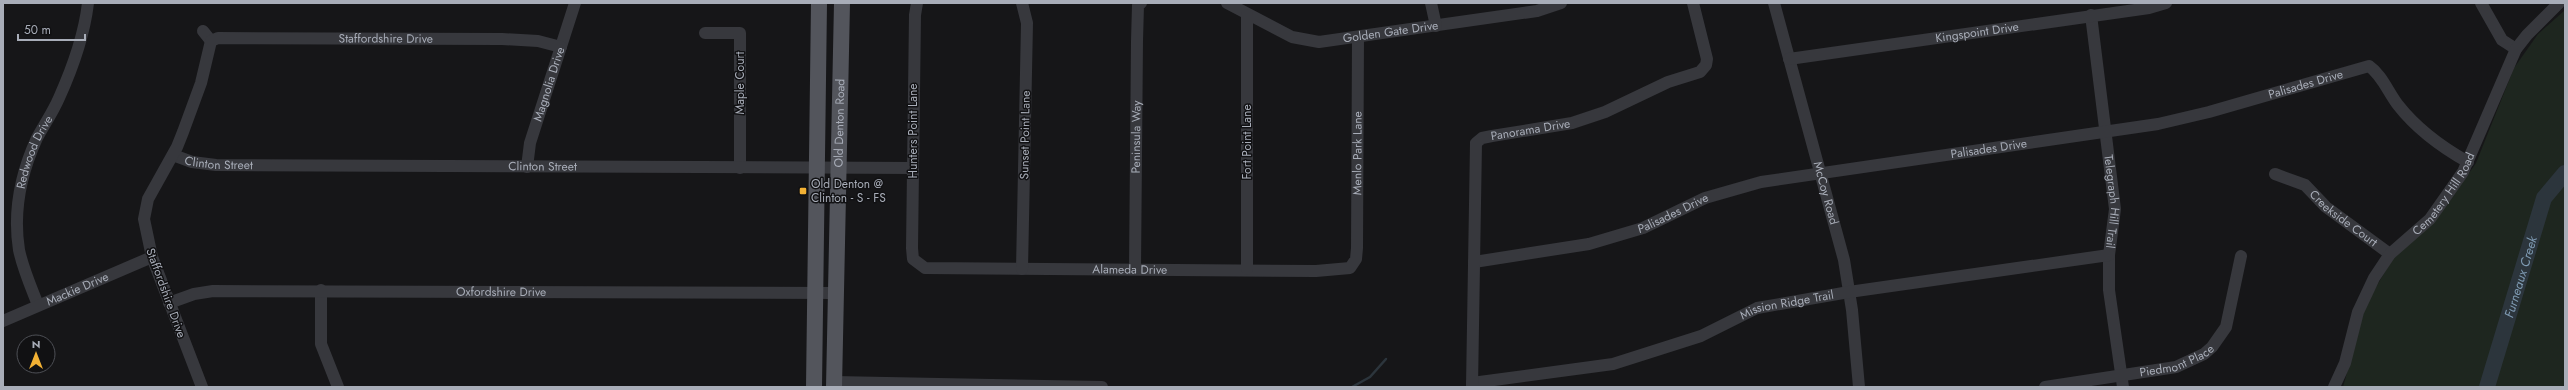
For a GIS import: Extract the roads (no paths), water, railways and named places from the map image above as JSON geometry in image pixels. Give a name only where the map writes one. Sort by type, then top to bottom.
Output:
[{"type":"main road","name":"Old Denton Road","points":[[814,387],[819,3]]},
{"type":"main road","name":"Old Denton Road","points":[[834,385],[842,3]]},
{"type":"street","name":"Redwood Drive","points":[[38,305],[19,250],[18,204],[22,177],[37,139],[58,100],[73,64],[84,30],[88,3]]},
{"type":"street","name":"Magnolia Drive","points":[[527,167],[530,143],[575,3]]},
{"type":"street","name":"Hunters Point Lane","points":[[913,259],[914,15],[917,3]]},
{"type":"street","name":"Sunset Point Lane","points":[[1022,3],[1027,23],[1022,269]]},
{"type":"street","name":"Golden Gate Drive","points":[[1227,3],[1247,15],[1303,40],[1319,42],[1537,11],[1561,3]]},
{"type":"street","points":[[1431,3],[1436,26]]},
{"type":"street","name":"Panorama Drive","points":[[1472,385],[1476,143],[1482,138],[1572,123],[1605,112],[1668,82],[1700,72],[1706,65],[1708,59],[1693,3]]},
{"type":"street","name":"McCoy Road","points":[[1774,3],[1819,173],[1844,260],[1857,350],[1859,387]]},
{"type":"street","name":"Kingspoint Drive","points":[[1788,59],[2149,8],[2166,3]]},
{"type":"street","points":[[2481,3],[2502,40],[2516,49]]},
{"type":"street","name":"Cemetery Hill Road","points":[[2334,387],[2345,363],[2358,312],[2374,278],[2390,254],[2430,219],[2443,204],[2468,162],[2516,49],[2527,35],[2559,3]]},
{"type":"street","name":"Peninsula Way","points":[[1135,269],[1140,4]]},
{"type":"street","name":"Fort Point Lane","points":[[1247,15],[1247,269]]},
{"type":"street","name":"Telegraph Hill Trail","points":[[2091,16],[2100,74],[2105,132],[2115,209],[2110,255],[2109,290],[2122,382]]},
{"type":"street","points":[[203,31],[211,41]]},
{"type":"street","name":"Maple Court","points":[[705,32],[740,33],[740,168]]},
{"type":"street","name":"Menlo Park Lane","points":[[1350,268],[1356,259],[1357,248],[1358,37]]},
{"type":"street","name":"Staffordshire Drive","points":[[202,387],[152,257],[144,212],[148,199],[173,155],[201,83],[211,41],[218,38],[502,39],[538,41],[561,47]]},
{"type":"street","name":"Palisades Drive","points":[[1474,262],[1589,244],[1643,228],[1725,191],[1761,182],[2158,124],[2209,112],[2369,66],[2378,72],[2399,106],[2413,120],[2439,143],[2468,162]]},
{"type":"street","name":"Clinton Street","points":[[173,155],[192,162],[216,166],[913,168]]},
{"type":"street","name":"Creekside Court","points":[[2275,174],[2305,185],[2326,207],[2390,254]]},
{"type":"street","name":"Mission Ridge Trail","points":[[1472,385],[1613,364],[1701,336],[1757,308],[1849,292],[2110,255]]},
{"type":"street","name":"Piedmont Place","points":[[2045,387],[2122,382],[2182,365],[2212,346],[2222,335],[2231,314],[2241,256]]},
{"type":"street","name":"Mackie Drive","points":[[3,321],[152,257]]},
{"type":"street","name":"Alameda Drive","points":[[913,259],[925,268],[1247,269],[1316,271],[1350,268]]},
{"type":"street","points":[[321,290],[321,344],[338,387]]},
{"type":"street","name":"Oxfordshire Drive","points":[[169,303],[194,294],[213,291],[321,290],[836,293]]},
{"type":"street","points":[[834,385],[1102,387]]},
{"type":"waterway","name":"Furneaux Creek","points":[[2487,387],[2544,198],[2565,173]]},
{"type":"waterway","points":[[1352,387],[1370,377],[1386,359]]},
{"type":"place","name":"Old Denton @ Clinton - S - FS","points":[[803,191]]}]
